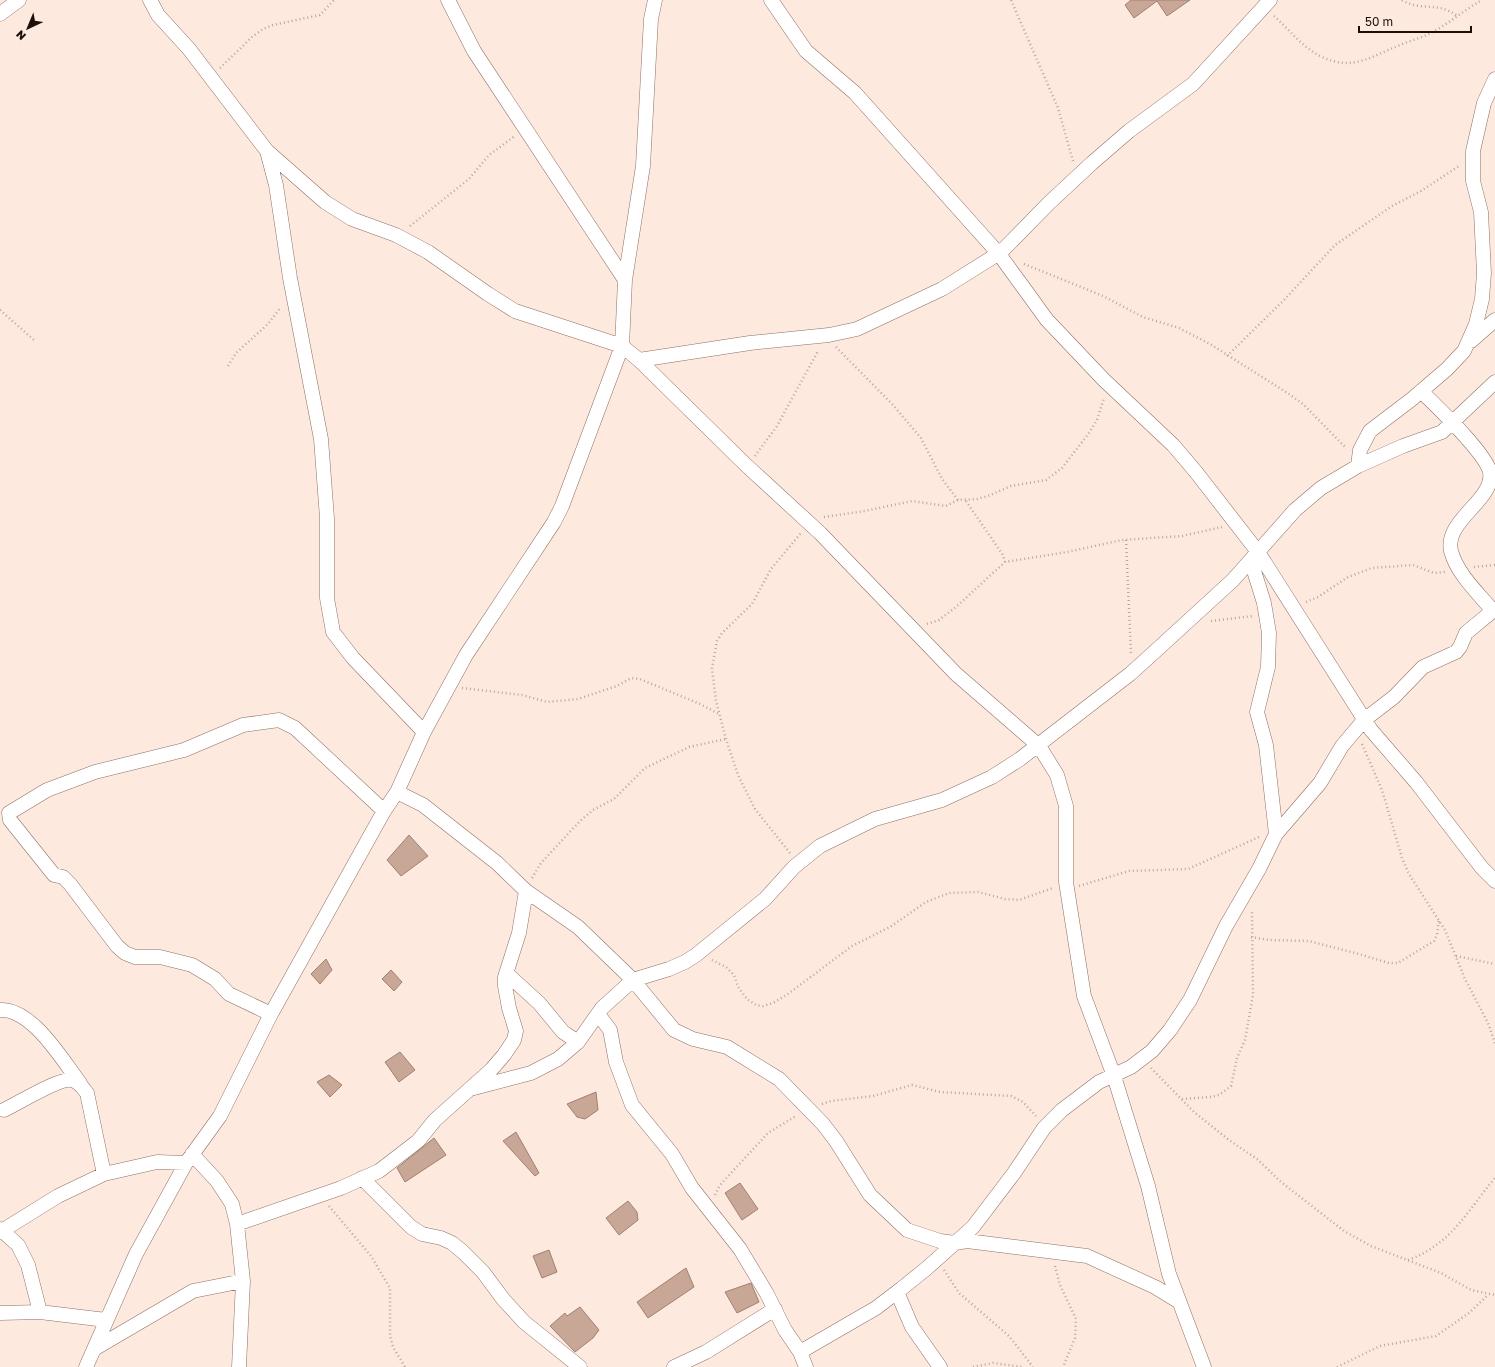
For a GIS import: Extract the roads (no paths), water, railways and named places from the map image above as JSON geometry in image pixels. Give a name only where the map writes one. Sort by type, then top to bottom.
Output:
[{"type":"street","points":[[0,14],[19,0]]},
{"type":"street","points":[[150,0],[158,15],[189,49],[267,151],[325,202],[352,219],[396,235],[428,252],[515,311],[622,346],[639,360],[747,466],[810,523],[962,680],[1038,746],[1057,775],[1065,800],[1067,886],[1084,996],[1114,1076],[1148,1186],[1169,1274],[1204,1367]]},
{"type":"street","points":[[448,0],[474,52],[625,280]]},
{"type":"street","points":[[86,1367],[136,1254],[189,1158],[220,1116],[271,1014],[384,811],[397,792],[424,732],[450,687],[466,655],[554,522],[562,506],[622,346],[625,280],[643,166],[651,19],[655,0]]},
{"type":"street","points":[[771,0],[806,51],[855,93],[1000,255],[1047,320],[1107,383],[1173,445],[1196,472],[1240,530],[1254,556],[1294,607],[1340,677],[1361,723],[1482,868],[1495,881]]},
{"type":"street","points":[[639,360],[750,343],[827,335],[858,329],[893,314],[942,289],[1000,255],[1078,177],[1129,131],[1193,84],[1266,3]]},
{"type":"street","points":[[1358,466],[1360,450],[1370,431],[1447,369],[1464,351],[1476,324],[1481,306],[1484,273],[1481,212],[1473,181],[1473,154],[1481,113],[1495,79]]},
{"type":"street","points":[[267,151],[277,191],[290,278],[321,439],[327,518],[327,598],[333,632],[353,658],[424,732]]},
{"type":"street","points":[[1467,344],[1495,320]]},
{"type":"street","points":[[470,1089],[531,1073],[558,1059],[578,1042],[598,1014],[633,980],[669,969],[696,955],[765,899],[798,863],[820,846],[875,819],[942,800],[992,777],[1020,760],[1130,674],[1183,624],[1218,594],[1254,556],[1294,510],[1320,488],[1358,466],[1403,446],[1442,432],[1495,382]]},
{"type":"street","points":[[800,1352],[831,1333],[856,1321],[897,1292],[956,1243],[973,1227],[995,1200],[1044,1128],[1078,1096],[1099,1082],[1114,1076],[1143,1059],[1170,1030],[1190,1000],[1226,926],[1259,869],[1276,834],[1320,782],[1331,761],[1361,723],[1394,697],[1423,667],[1456,652],[1460,647],[1466,633],[1494,610],[1457,565],[1451,552],[1450,542],[1452,535],[1464,517],[1486,490],[1490,481],[1490,473],[1485,462],[1421,391]]},
{"type":"street","points":[[1254,556],[1269,633],[1269,656],[1257,712],[1266,745],[1276,834]]},
{"type":"street","points":[[271,1014],[229,994],[215,979],[192,965],[160,957],[135,957],[125,953],[70,884],[63,877],[54,875],[10,820],[9,812],[47,790],[95,772],[184,750],[243,725],[279,720],[295,728],[384,811]]},
{"type":"street","points":[[397,792],[423,805],[497,863],[526,891],[578,928],[633,980],[674,1030],[693,1040],[727,1048],[743,1056],[779,1079],[810,1110],[836,1141],[870,1195],[900,1224],[912,1233],[956,1243],[967,1241],[1087,1256],[1155,1287],[1178,1300]]},
{"type":"street","points":[[237,1224],[341,1188],[379,1171],[418,1141],[435,1120],[491,1070],[504,1055],[515,1036],[505,986],[506,973],[519,933],[526,891]]},
{"type":"street","points":[[506,973],[539,1004],[563,1032],[578,1042]]},
{"type":"street","points":[[0,1010],[18,1015],[36,1026],[87,1094],[104,1174]]},
{"type":"street","points":[[598,1014],[610,1030],[616,1062],[629,1099],[672,1154],[692,1188],[744,1254],[785,1330],[800,1352],[806,1367]]},
{"type":"street","points":[[4,1110],[48,1087],[69,1079],[80,1083]]},
{"type":"street","points":[[40,1312],[28,1265],[18,1245],[1,1231],[58,1196],[104,1174],[157,1162],[189,1158],[217,1181],[232,1204],[237,1224],[243,1281],[239,1367]]},
{"type":"street","points":[[362,1178],[411,1227],[422,1234],[441,1238],[452,1243],[463,1252],[483,1272],[503,1299],[524,1322],[580,1367]]},
{"type":"street","points":[[94,1349],[193,1291],[243,1281]]},
{"type":"street","points":[[897,1292],[912,1327],[940,1367]]},
{"type":"street","points":[[674,1367],[706,1352],[775,1309]]},
{"type":"street","points":[[0,1313],[40,1312],[106,1320]]}]
